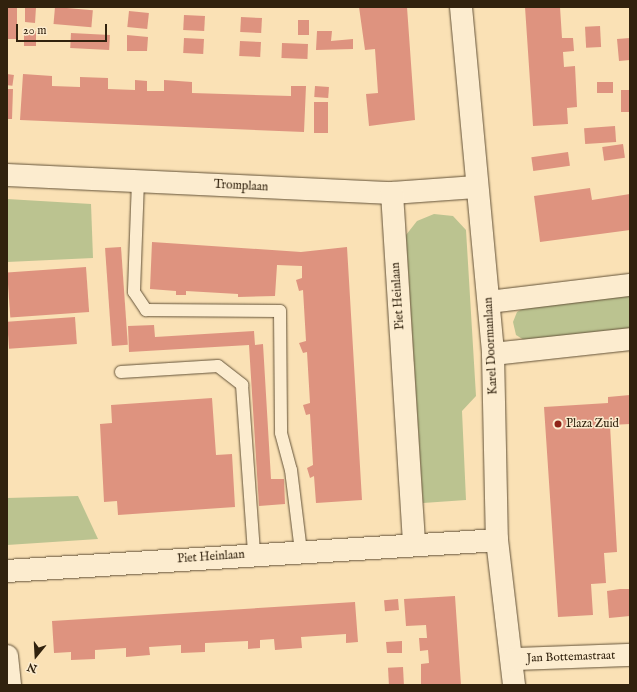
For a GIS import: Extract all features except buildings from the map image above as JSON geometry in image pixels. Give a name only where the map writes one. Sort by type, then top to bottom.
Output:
[{"type":"street","name":"Karel Doormanlaan","points":[[461,7],[476,187],[489,302],[493,354],[497,540],[513,659],[514,685]]},
{"type":"street","name":"Tromplaan","points":[[7,175],[392,192],[476,187]]},
{"type":"street","name":"Piet Heinlaan","points":[[392,192],[414,543]]},
{"type":"street","points":[[489,302],[630,285]]},
{"type":"street","points":[[493,354],[630,339]]},
{"type":"street","name":"Piet Heinlaan","points":[[7,571],[414,543],[497,540]]},
{"type":"street","name":"Jan Bottemastraat","points":[[513,659],[630,655]]},
{"type":"street","points":[[7,656],[10,685]]},
{"type":"lane","points":[[138,181],[134,292],[146,310],[280,311],[281,433],[291,470],[301,551]]},
{"type":"lane","points":[[121,372],[218,366],[242,385],[254,554]]},
{"type":"green space","points":[[7,199],[91,204],[93,258],[7,262]]},
{"type":"green space","points":[[434,214],[453,216],[466,230],[476,396],[462,411],[466,500],[423,503],[406,235],[417,221]]},
{"type":"green space","points":[[630,293],[630,328],[524,340],[516,335],[513,322],[517,312],[526,307]]},
{"type":"green space","points":[[78,496],[98,539],[7,545],[7,498]]},
{"type":"place","name":"Plaza Zuid","points":[[558,424]]}]
